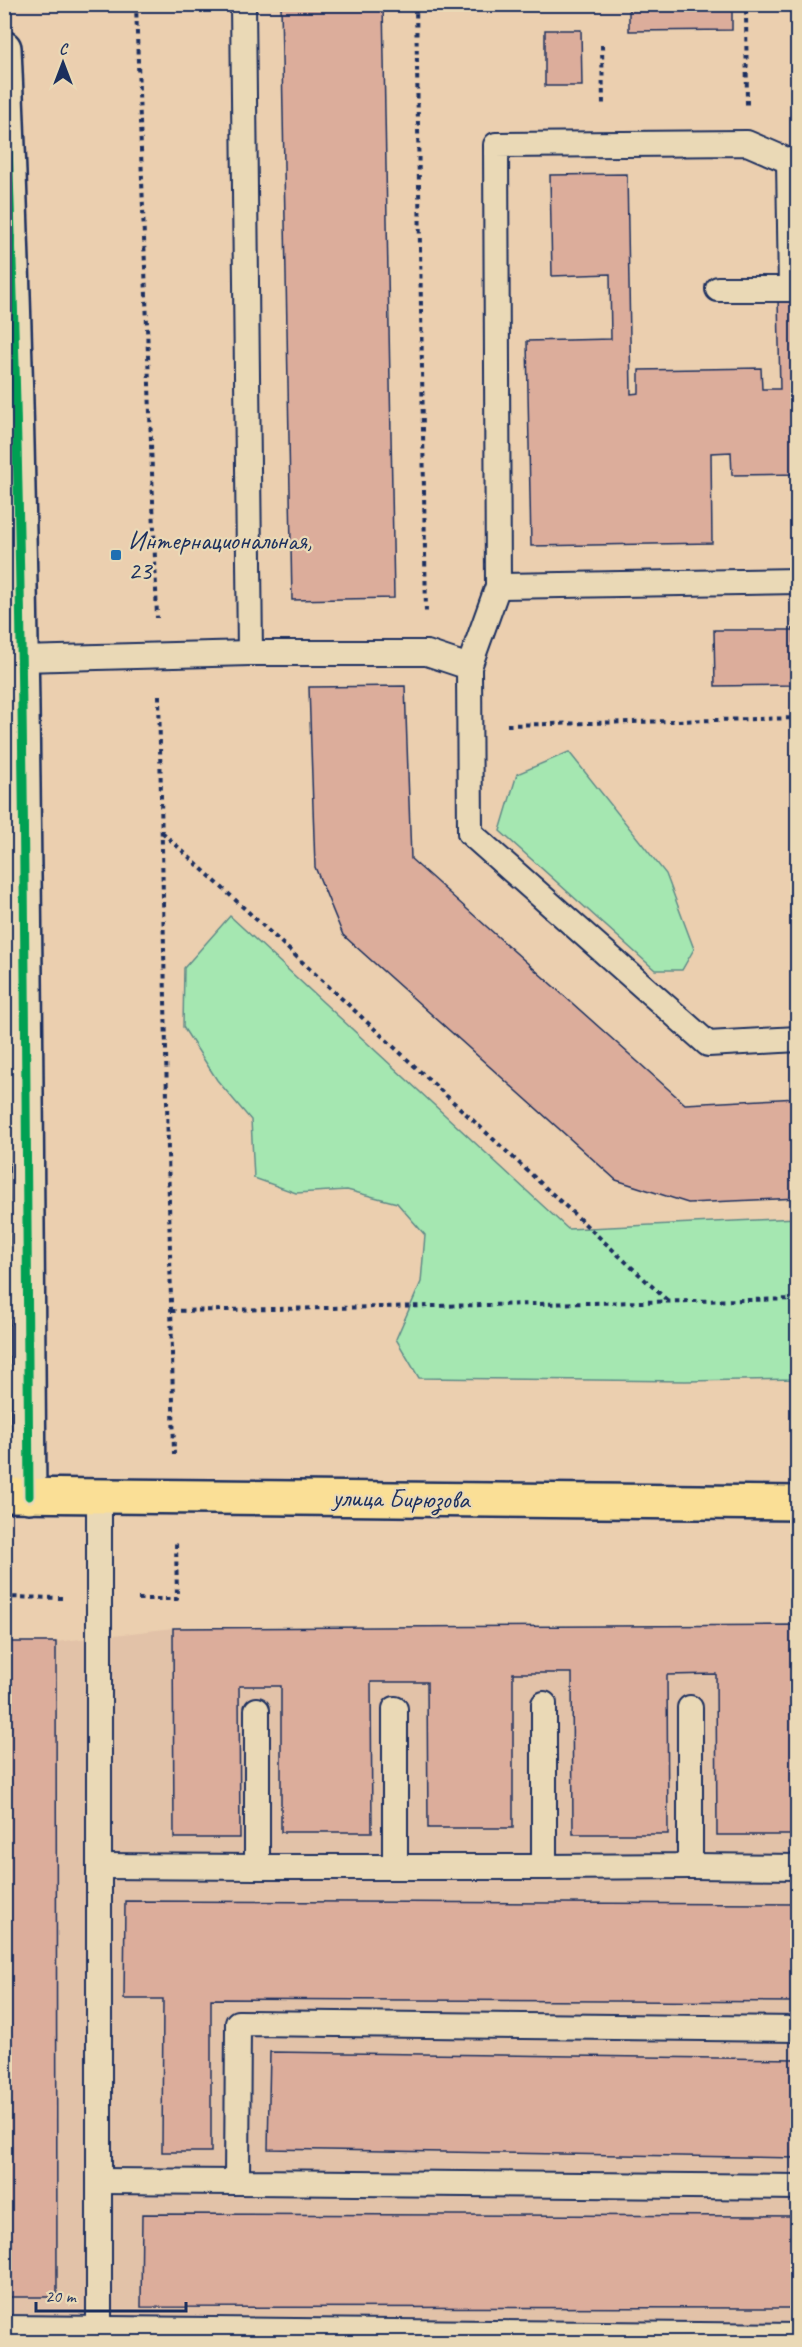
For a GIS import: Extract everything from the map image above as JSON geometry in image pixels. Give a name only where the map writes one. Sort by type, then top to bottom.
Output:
[{"type":"main road","points":[[4,48],[11,413],[21,659],[17,1496]]},
{"type":"main road","name":"улица Бирюзова","points":[[17,1496],[798,1503]]},
{"type":"lane","points":[[243,4],[250,653]]},
{"type":"lane","points":[[718,289],[792,289],[793,161],[747,143],[496,145],[498,586],[469,667],[470,833],[708,1044],[798,1039]]},
{"type":"lane","points":[[498,586],[798,581]]},
{"type":"lane","points":[[21,659],[250,653],[427,653],[469,667]]},
{"type":"lane","points":[[99,1496],[99,2329]]},
{"type":"lane","points":[[544,1704],[544,1867]]},
{"type":"lane","points":[[395,1708],[395,1867]]},
{"type":"lane","points":[[690,1708],[690,1866]]},
{"type":"lane","points":[[257,1710],[257,1867]]},
{"type":"lane","points":[[99,1866],[798,1867]]},
{"type":"lane","points":[[237,2182],[238,2023],[798,2029]]},
{"type":"lane","points":[[99,2181],[798,2187]]},
{"type":"lane","points":[[4,2328],[798,2336]]},
{"type":"path","points":[[136,4],[158,656],[175,1496]]},
{"type":"path","points":[[416,4],[427,653]]},
{"type":"path","points":[[746,10],[747,143]]},
{"type":"path","points":[[602,45],[603,144]]},
{"type":"path","points":[[470,726],[798,718]]},
{"type":"path","points":[[161,832],[669,1302]]},
{"type":"path","points":[[171,1311],[798,1299]]},
{"type":"shaded area","points":[[797,1625],[797,2342],[5,2342],[4,1642],[56,1642],[173,1628]]},
{"type":"green space","points":[[569,752],[666,874],[694,949],[682,970],[655,970],[500,831],[517,774]]},
{"type":"green space","points":[[230,916],[568,1229],[797,1218],[797,1379],[686,1381],[419,1378],[396,1339],[421,1282],[425,1235],[397,1203],[347,1190],[296,1193],[254,1178],[251,1120],[217,1080],[183,1027],[184,968]]},
{"type":"building","points":[[281,4],[383,4],[394,598],[292,600]]},
{"type":"building","points":[[629,4],[732,4],[732,30],[629,31]]},
{"type":"building","points":[[796,22],[798,22],[798,110]]},
{"type":"building","points":[[545,30],[581,30],[582,86],[545,86]]},
{"type":"building","points":[[627,174],[631,394],[639,393],[639,370],[761,368],[762,389],[780,389],[778,298],[798,297],[798,474],[732,475],[731,452],[711,453],[712,543],[531,546],[527,341],[611,339],[610,274],[552,276],[550,175]]},
{"type":"building","points":[[714,630],[794,630],[794,685],[715,686]]},
{"type":"building","points":[[405,686],[411,859],[685,1104],[798,1098],[798,1198],[688,1203],[616,1180],[343,935],[315,867],[309,687]]},
{"type":"building","points":[[798,1625],[798,1835],[717,1835],[716,1674],[667,1675],[668,1834],[573,1834],[572,1673],[513,1673],[513,1828],[428,1828],[427,1682],[371,1682],[372,1832],[281,1832],[281,1686],[239,1686],[240,1838],[174,1838],[173,1628]]},
{"type":"building","points":[[4,1642],[56,1642],[57,2297],[4,2297]]},
{"type":"building","points":[[125,1901],[798,1904],[798,2002],[211,1999],[211,2152],[162,2152],[163,1999],[124,1999]]},
{"type":"building","points":[[270,2052],[798,2059],[798,2158],[268,2149]]},
{"type":"building","points":[[142,2214],[798,2216],[798,2308],[141,2307]]},
{"type":"transit line","points":[[4,48],[20,591],[29,1496]]},
{"type":"place","name":"Интернациональная, 23","points":[[116,555]]}]
